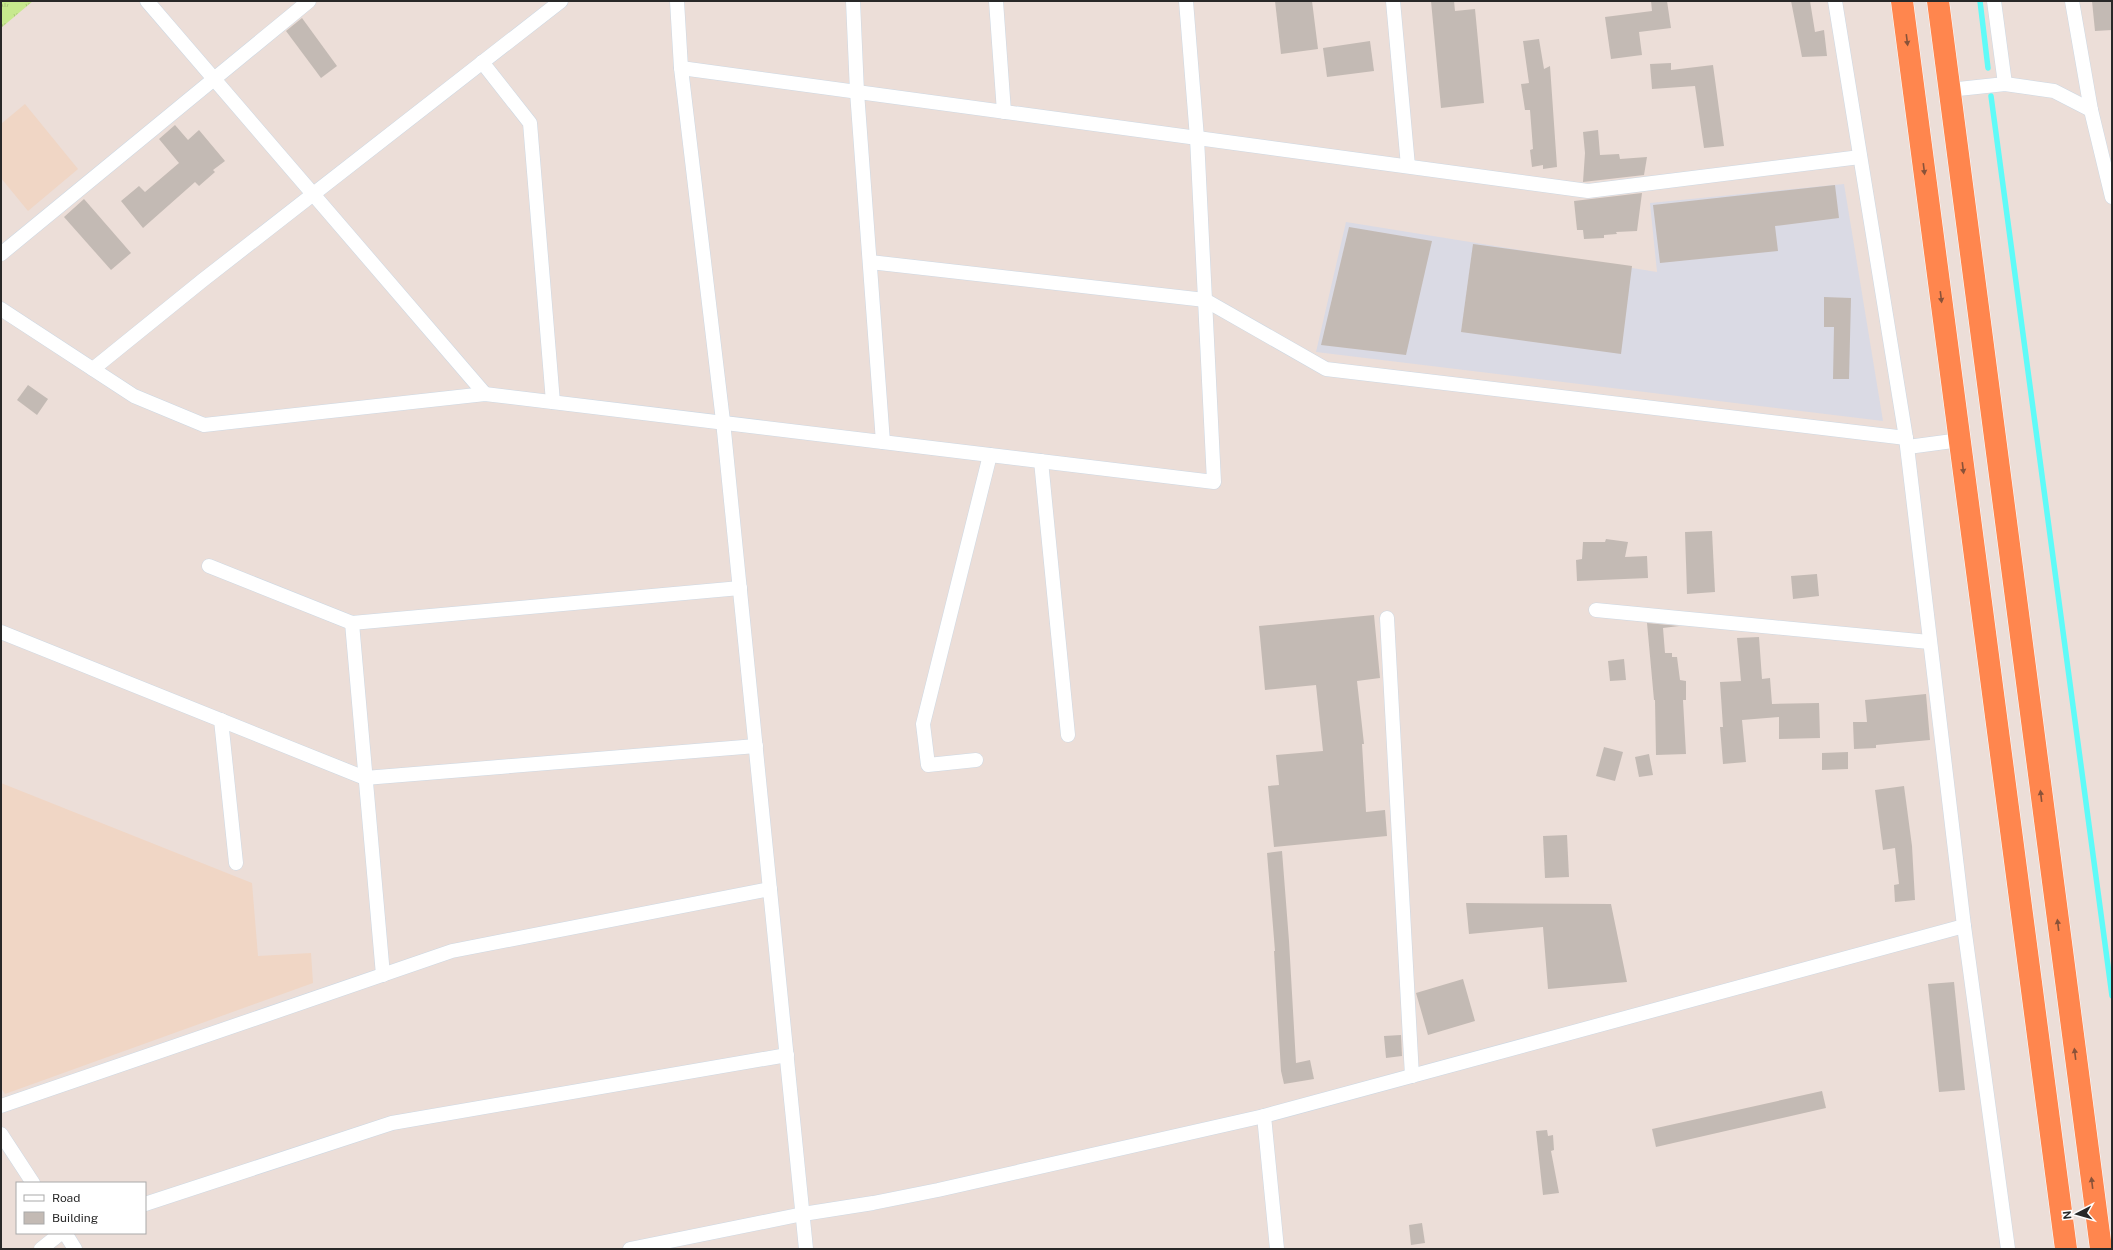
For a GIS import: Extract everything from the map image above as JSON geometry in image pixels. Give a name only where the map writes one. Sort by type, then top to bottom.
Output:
[{"type":"highway","points":[[1902,1],[2066,1249]]},
{"type":"highway","points":[[1938,1],[2101,1249]]},
{"type":"street","points":[[147,1],[485,394]]},
{"type":"street","points":[[1,254],[213,78],[309,1]]},
{"type":"street","points":[[93,369],[560,1]]},
{"type":"street","points":[[677,1],[681,68],[723,421],[806,1249]]},
{"type":"street","points":[[853,1],[857,92],[883,442]]},
{"type":"street","points":[[996,1],[1004,112]]},
{"type":"street","points":[[1,309],[134,396],[204,425],[485,394],[723,421],[1214,482],[1197,138],[1186,1]]},
{"type":"street","points":[[1393,1],[1408,166]]},
{"type":"street","points":[[1835,1],[1907,443],[1964,926],[2008,1249]]},
{"type":"street","points":[[1994,1],[2004,84]]},
{"type":"street","points":[[2072,1],[2091,110],[2112,197]]},
{"type":"street","points":[[482,62],[530,123],[553,402]]},
{"type":"street","points":[[681,68],[1588,191],[1860,157]]},
{"type":"street","points":[[1949,90],[2004,84],[2054,91],[2091,110]]},
{"type":"street","points":[[870,262],[1205,300],[1326,369],[1907,443],[1960,440]]},
{"type":"street","points":[[976,760],[928,765],[923,724],[990,455]]},
{"type":"street","points":[[1041,461],[1068,735]]},
{"type":"street","points":[[209,566],[352,622],[740,588]]},
{"type":"street","points":[[1596,610],[1930,642]]},
{"type":"street","points":[[1387,618],[1412,1076]]},
{"type":"street","points":[[352,622],[383,975]]},
{"type":"street","points":[[1,632],[365,778],[756,746]]},
{"type":"street","points":[[221,720],[236,863]]},
{"type":"street","points":[[1,1106],[452,951],[770,889]]},
{"type":"street","points":[[630,1249],[803,1214],[873,1203],[938,1190],[1264,1116],[1964,926]]},
{"type":"street","points":[[146,1204],[392,1123],[787,1055]]},
{"type":"street","points":[[1264,1116],[1277,1249]]},
{"type":"street","points":[[1,1134],[31,1182]]},
{"type":"street","points":[[40,1249],[60,1234]]},
{"type":"street","points":[[66,1234],[75,1249]]},
{"type":"shaded area","points":[[25,104],[78,169],[28,211],[1,178],[1,124]]},
{"type":"shaded area","points":[[1844,184],[1883,421],[1316,352],[1346,222],[1657,272],[1650,203]]},
{"type":"shaded area","points":[[1,783],[252,883],[258,956],[311,953],[313,983],[5,1094],[1,1088]]},
{"type":"green space","points":[[1,1],[33,1],[1,28]]},
{"type":"building","points":[[1275,1],[1312,1],[1318,49],[1281,54]]},
{"type":"building","points":[[1431,1],[1454,1],[1455,11],[1475,9],[1484,103],[1441,108]]},
{"type":"building","points":[[1651,1],[1667,1],[1671,28],[1639,32],[1642,55],[1611,59],[1605,17],[1652,11]]},
{"type":"building","points":[[1791,1],[1810,1],[1815,32],[1824,30],[1827,56],[1802,57]]},
{"type":"building","points":[[2092,1],[2112,1],[2112,30],[2095,31]]},
{"type":"building","points":[[302,18],[337,66],[321,78],[286,31]]},
{"type":"building","points":[[1539,39],[1544,69],[1550,66],[1557,167],[1543,169],[1543,165],[1532,167],[1530,150],[1533,149],[1530,110],[1525,110],[1521,84],[1529,83],[1523,41]]},
{"type":"building","points":[[1370,41],[1374,71],[1327,77],[1323,48]]},
{"type":"building","points":[[1671,63],[1671,70],[1713,65],[1724,146],[1704,148],[1695,86],[1652,89],[1650,64]]},
{"type":"building","points":[[175,125],[188,140],[199,130],[225,161],[213,170],[215,172],[199,186],[195,182],[143,228],[121,201],[139,186],[145,192],[179,163],[159,139]]},
{"type":"building","points":[[1598,130],[1600,155],[1619,154],[1620,159],[1647,157],[1644,175],[1583,182],[1585,153],[1583,132]]},
{"type":"building","points":[[1835,185],[1839,218],[1775,226],[1778,251],[1660,263],[1653,205]]},
{"type":"building","points":[[1642,193],[1637,231],[1616,232],[1617,234],[1604,235],[1604,238],[1584,239],[1583,230],[1577,230],[1574,201]]},
{"type":"building","points":[[84,199],[131,253],[111,270],[64,217]]},
{"type":"building","points":[[1349,227],[1432,241],[1406,355],[1321,345]]},
{"type":"building","points":[[1473,244],[1632,266],[1621,354],[1461,332]]},
{"type":"building","points":[[1824,297],[1851,298],[1849,379],[1833,379],[1834,327],[1824,327]]},
{"type":"building","points":[[28,385],[48,399],[37,415],[17,400]]},
{"type":"building","points":[[1712,531],[1715,592],[1687,594],[1685,532]]},
{"type":"building","points":[[1606,539],[1628,542],[1625,557],[1647,556],[1648,578],[1577,581],[1576,560],[1582,559],[1583,542],[1605,542]]},
{"type":"building","points":[[1817,574],[1819,596],[1793,599],[1791,576]]},
{"type":"building","points":[[1374,615],[1380,678],[1357,681],[1364,744],[1362,744],[1366,812],[1385,810],[1387,836],[1274,847],[1268,786],[1279,785],[1276,755],[1323,751],[1316,685],[1265,690],[1259,626]]},
{"type":"building","points":[[1647,623],[1679,626],[1663,628],[1665,653],[1672,653],[1672,657],[1677,657],[1680,680],[1686,681],[1686,700],[1683,700],[1686,754],[1656,755],[1655,700]]},
{"type":"building","points":[[1759,637],[1762,679],[1770,678],[1772,704],[1819,703],[1820,738],[1779,739],[1779,717],[1742,720],[1746,762],[1723,764],[1720,727],[1723,727],[1720,682],[1741,681],[1737,638]]},
{"type":"building","points":[[1624,659],[1626,680],[1610,681],[1608,661]]},
{"type":"building","points":[[1926,694],[1930,740],[1876,745],[1876,748],[1854,749],[1853,722],[1867,722],[1865,700]]},
{"type":"building","points":[[1604,747],[1623,752],[1615,781],[1596,776]]},
{"type":"building","points":[[1848,752],[1848,769],[1822,770],[1822,753]]},
{"type":"building","points":[[1649,754],[1653,775],[1639,777],[1635,757]]},
{"type":"building","points":[[1904,786],[1912,846],[1915,900],[1895,902],[1894,885],[1899,884],[1895,848],[1883,850],[1875,790]]},
{"type":"building","points":[[1567,835],[1569,877],[1545,878],[1543,836]]},
{"type":"building","points":[[1282,851],[1296,1063],[1310,1060],[1314,1079],[1284,1084],[1281,1071],[1275,951],[1267,853]]},
{"type":"building","points":[[1466,903],[1611,904],[1627,982],[1548,989],[1543,927],[1469,934]]},
{"type":"building","points":[[1463,979],[1475,1021],[1428,1035],[1416,993]]},
{"type":"building","points":[[1954,982],[1965,1090],[1939,1092],[1928,984]]},
{"type":"building","points":[[1401,1035],[1402,1056],[1386,1058],[1384,1036]]},
{"type":"building","points":[[1822,1091],[1826,1108],[1656,1147],[1652,1129]]},
{"type":"building","points":[[1547,1130],[1548,1136],[1553,1135],[1554,1150],[1551,1151],[1559,1193],[1543,1195],[1536,1131]]},
{"type":"building","points":[[1422,1223],[1425,1243],[1411,1245],[1409,1225]]},
{"type":"waterway","points":[[1980,1],[1988,68]]},
{"type":"waterway","points":[[1991,96],[2112,996]]}]
